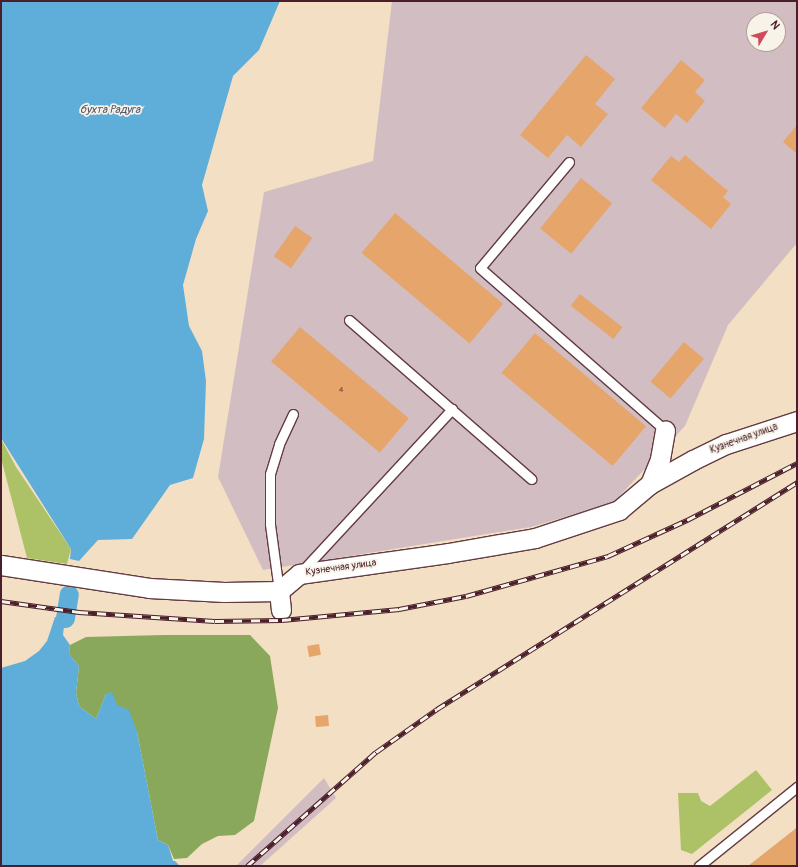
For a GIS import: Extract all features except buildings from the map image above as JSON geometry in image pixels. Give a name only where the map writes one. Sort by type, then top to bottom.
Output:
[{"type":"street","name":"Кузнечная улица","points":[[280,600],[299,574],[448,553],[535,538],[619,510],[650,484],[726,444],[797,420]]},
{"type":"street","name":"Кузнечная улица","points":[[650,484],[660,459],[665,430]]},
{"type":"street","points":[[1,565],[149,588],[224,592],[280,600]]},
{"type":"lane","points":[[569,162],[480,268],[665,430]]},
{"type":"lane","points":[[349,320],[531,479]]},
{"type":"lane","points":[[299,574],[452,409]]},
{"type":"lane","points":[[280,600],[270,524],[270,474],[279,444],[293,414]]},
{"type":"lane","points":[[699,866],[797,787]]},
{"type":"shaded area","points":[[392,1],[797,1],[797,243],[728,325],[685,426],[613,503],[531,527],[263,570],[218,477],[264,192],[373,161]]},
{"type":"shaded area","points":[[324,778],[336,798],[260,866],[236,866]]},
{"type":"green space","points":[[1,439],[16,467],[71,549],[67,564],[27,558],[1,458]]},
{"type":"green space","points":[[250,635],[270,656],[278,708],[254,821],[235,835],[218,836],[202,844],[187,858],[174,859],[168,845],[158,840],[137,732],[106,694],[96,719],[79,706],[76,693],[79,666],[69,654],[70,645],[86,637]]},
{"type":"green space","points":[[756,770],[772,790],[692,854],[681,850],[678,793],[698,793],[701,801],[710,806]]},
{"type":"water","name":"бухта Радуга","points":[[1,1],[280,1],[259,50],[233,76],[202,185],[208,211],[196,239],[183,285],[189,326],[202,351],[206,381],[204,439],[193,478],[170,485],[132,539],[98,540],[79,561],[70,559],[71,549],[1,438]]},
{"type":"water","points":[[55,617],[65,618],[63,635],[70,645],[69,654],[79,666],[76,693],[79,706],[96,719],[106,694],[112,692],[117,705],[129,710],[137,732],[158,840],[168,845],[174,864],[166,866],[1,866],[1,668],[25,661],[39,651],[47,641]]},
{"type":"waterway","points":[[65,618],[69,594]]},
{"type":"railway","points":[[1,601],[79,612],[215,621],[282,620],[399,609],[466,596],[608,556],[687,520],[797,463]]},
{"type":"railway","points":[[247,866],[376,752],[437,709],[797,482]]}]
